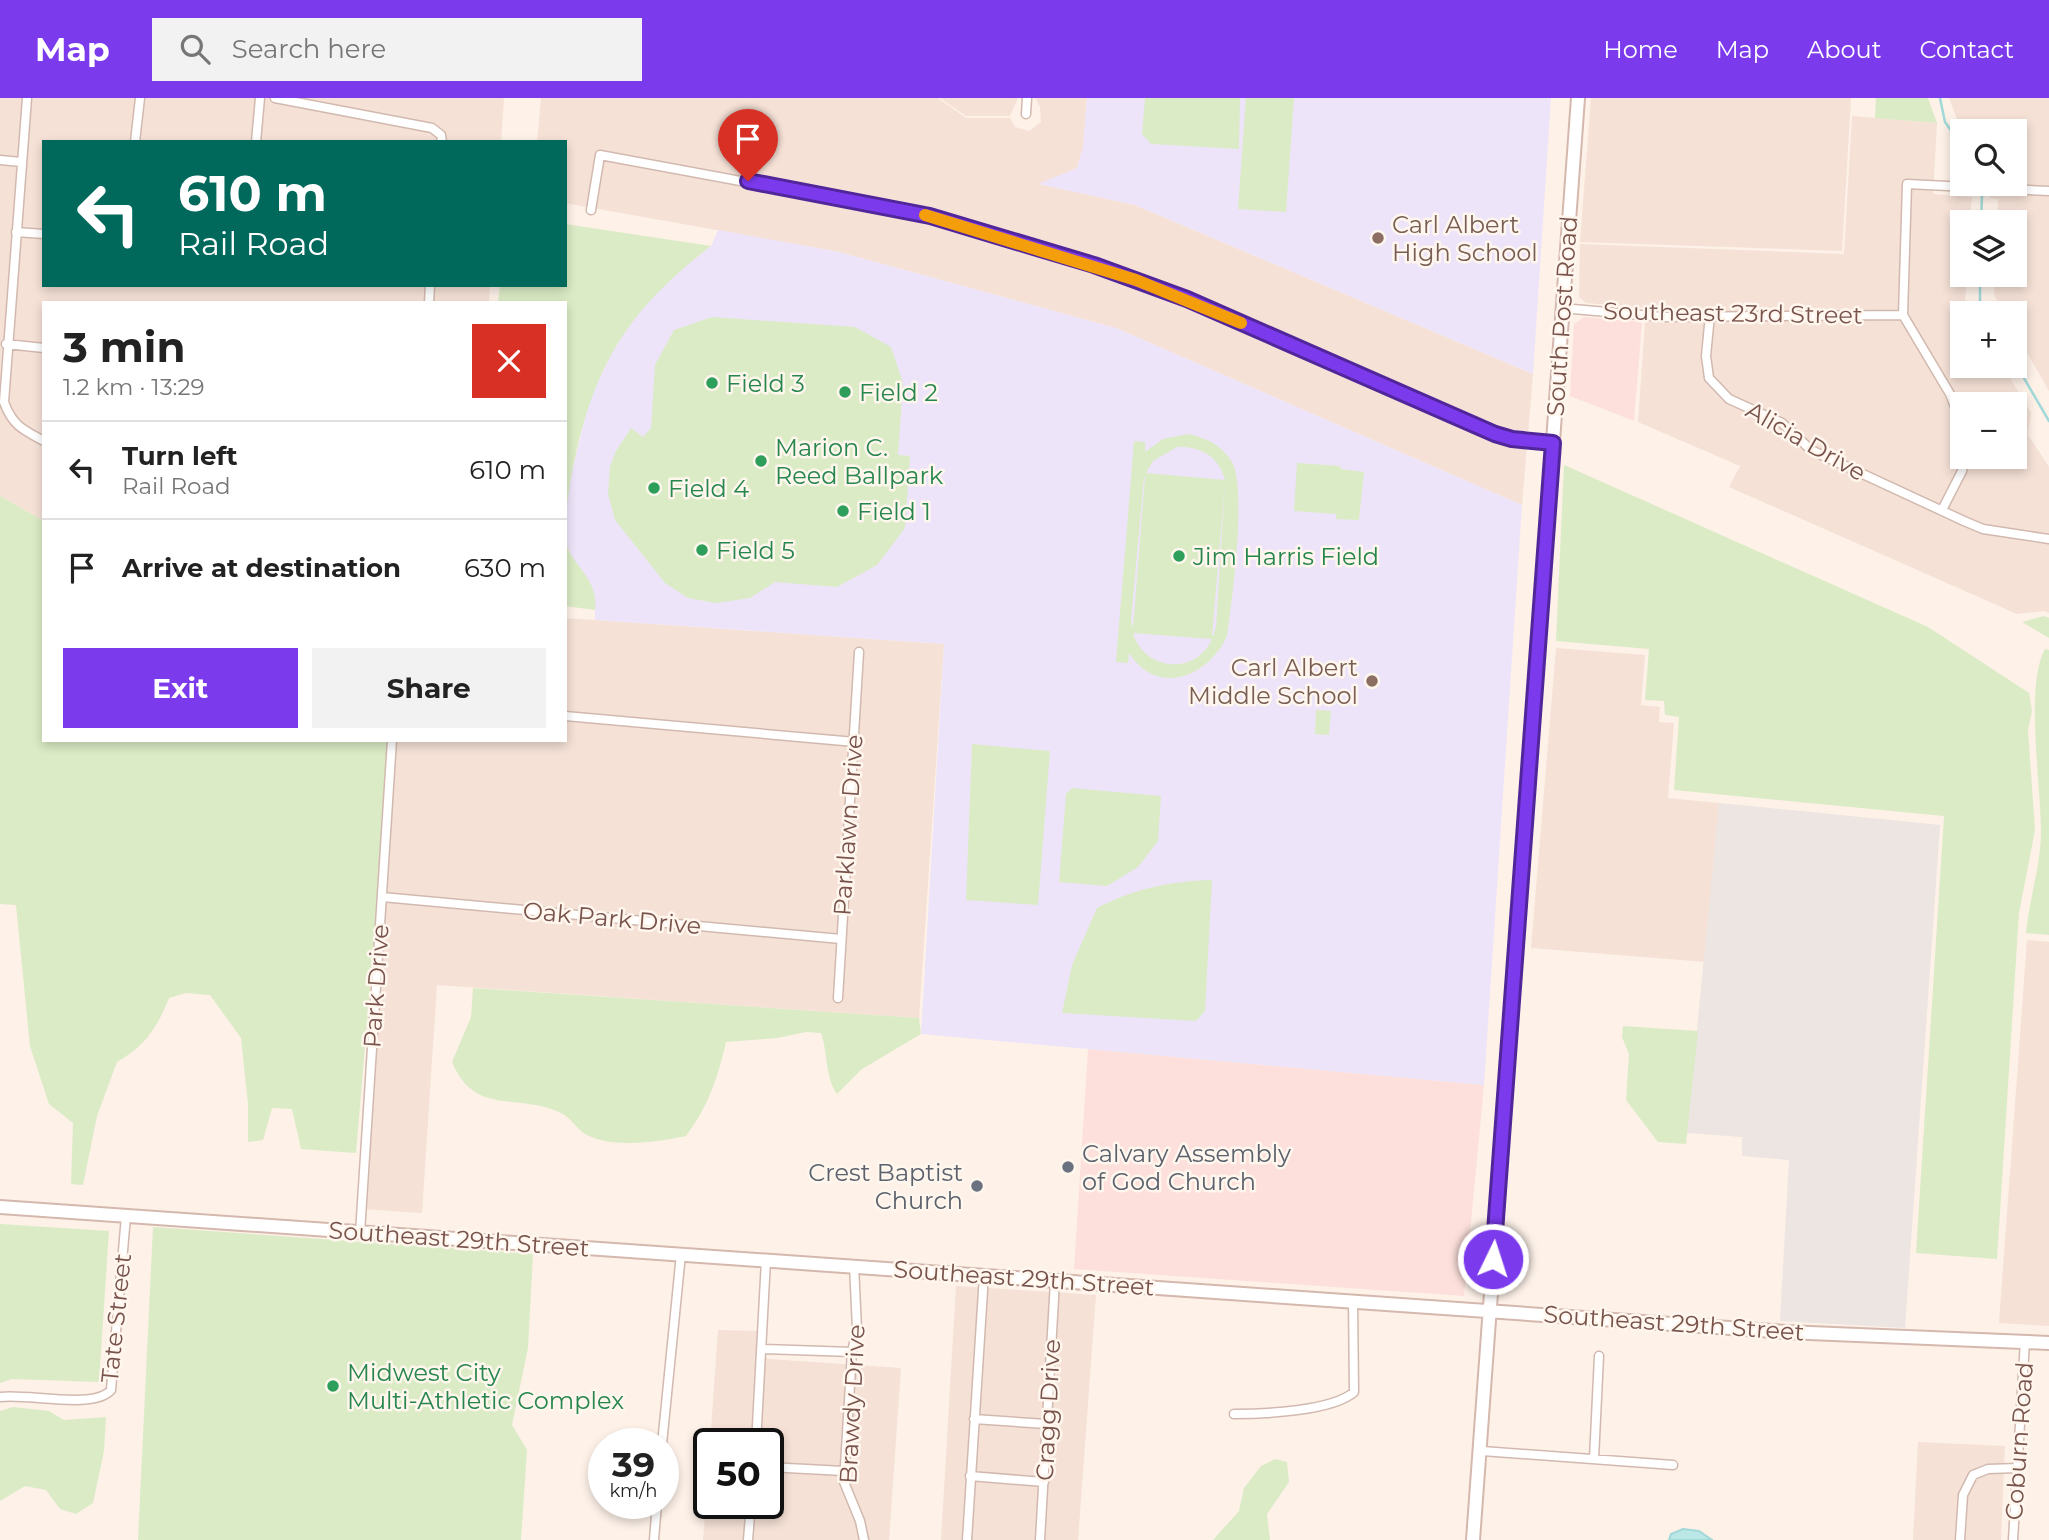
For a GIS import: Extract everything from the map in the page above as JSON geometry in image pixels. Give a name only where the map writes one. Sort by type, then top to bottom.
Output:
[{"type":"main road","name":"South Post Road","points":[[1473,1540],[1482,1451],[1578,98]]},
{"type":"main road","name":"Southeast 29th Street","points":[[0,1206],[360,1233],[1490,1309],[1786,1332],[2049,1343]]},
{"type":"street","points":[[27,98],[6,344],[4,402],[9,417],[18,428],[42,441]]},
{"type":"street","points":[[135,140],[140,98]]},
{"type":"street","points":[[256,140],[260,98]]},
{"type":"street","points":[[275,98],[432,128],[441,135],[442,140]]},
{"type":"street","points":[[1026,114],[1027,98]]},
{"type":"street","points":[[591,210],[600,155],[888,207],[967,227],[1094,265],[1187,299],[1495,434],[1512,439],[1553,443]]},
{"type":"street","points":[[0,160],[21,162]]},
{"type":"street","points":[[1950,394],[1903,315],[1907,184],[2049,191]]},
{"type":"street","points":[[16,232],[42,234]]},
{"type":"street","name":"Southeast 23rd Street","points":[[1562,308],[1663,317],[1903,315]]},
{"type":"street","name":"Alicia Drive","points":[[1710,315],[1706,356],[1709,377],[1715,387],[1729,399],[1782,423],[1811,450],[1983,529],[2049,539]]},
{"type":"street","points":[[6,344],[42,348]]},
{"type":"street","points":[[1942,510],[1962,469]]},
{"type":"street","name":"Parklawn Drive","points":[[838,998],[859,652]]},
{"type":"street","points":[[567,716],[855,741]]},
{"type":"street","name":"Park Drive","points":[[360,1233],[392,742]]},
{"type":"street","name":"Oak Park Drive","points":[[382,897],[841,939]]},
{"type":"street","name":"Tate Street","points":[[0,1397],[87,1399],[102,1398],[111,1390],[126,1216]]},
{"type":"street","points":[[663,1428],[670,1340],[681,1254]]},
{"type":"street","points":[[757,1428],[764,1349],[766,1260]]},
{"type":"street","name":"Brawdy Drive","points":[[854,1265],[857,1329],[852,1352],[849,1438],[844,1471],[846,1493],[860,1521],[864,1540]]},
{"type":"street","points":[[967,1540],[984,1275]]},
{"type":"street","name":"Cragg Drive","points":[[1040,1540],[1055,1280]]},
{"type":"street","points":[[1234,1414],[1324,1405],[1345,1400],[1354,1392],[1353,1300]]},
{"type":"street","name":"Coburn Road","points":[[2013,1540],[2025,1341]]},
{"type":"street","points":[[764,1349],[852,1352]]},
{"type":"street","points":[[1594,1459],[1599,1356]]},
{"type":"street","points":[[974,1419],[1046,1424]]},
{"type":"street","points":[[1482,1451],[1673,1465]]},
{"type":"street","points":[[784,1468],[844,1471]]},
{"type":"street","points":[[1959,1540],[1963,1495],[1972,1475],[1988,1469],[2018,1468]]},
{"type":"street","points":[[970,1476],[1044,1482]]},
{"type":"street","points":[[654,1540],[656,1519]]},
{"type":"street","points":[[748,1540],[750,1519]]},
{"type":"shaded area","points":[[0,98],[504,98],[501,140],[42,140],[42,287],[490,287],[489,301],[42,301],[42,520],[0,496]]},
{"type":"shaded area","points":[[541,98],[938,98],[966,118],[1010,118],[1015,127],[1029,131],[1041,122],[1040,107],[1035,98],[1087,98],[1083,147],[1077,169],[1039,184],[1135,205],[1533,374],[1522,505],[1116,328],[839,252],[567,203],[567,140],[537,140]]},
{"type":"shaded area","points":[[940,98],[1018,98],[1010,116],[966,116]]},
{"type":"shaded area","name":"Carl Albert High School","points":[[1087,98],[1551,98],[1533,374],[1135,205],[1038,184],[1077,168],[1083,147]]},
{"type":"shaded area","points":[[1591,98],[1851,98],[1842,251],[1580,242]]},
{"type":"shaded area","points":[[1949,98],[2049,98],[2049,391],[2027,353],[2027,301],[1997,301],[1994,295],[1994,287],[2027,287],[2027,210],[1998,210],[1998,199],[1990,196],[2027,196],[2027,119],[1957,119]]},
{"type":"shaded area","points":[[1852,116],[1937,123],[1933,194],[1972,197],[1971,210],[1950,210],[1950,287],[1966,287],[1966,301],[1950,301],[1950,378],[2010,378],[2018,392],[1950,392],[1950,469],[2027,469],[2027,406],[2031,413],[2028,435],[2049,467],[2049,613],[2044,611],[2017,614],[1729,487],[1740,466],[1638,422],[1646,308],[1586,303],[1579,297],[1580,244],[1844,254]]},
{"type":"shaded area","points":[[718,230],[839,252],[1116,328],[1522,505],[1484,1085],[921,1034],[944,644],[595,620],[595,610],[567,545],[567,492],[589,401],[614,347],[645,304],[675,274],[711,246]]},
{"type":"shaded area","points":[[1584,317],[1642,322],[1634,421],[1570,396],[1574,324]]},
{"type":"shaded area","points":[[567,618],[944,644],[919,1018],[437,985],[422,1213],[361,1209],[392,742],[567,742]]},
{"type":"shaded area","points":[[1556,648],[1645,655],[1641,705],[1660,707],[1659,722],[1674,723],[1668,798],[1719,803],[1706,962],[1531,948]]},
{"type":"shaded area","points":[[1719,803],[1940,825],[1905,1328],[1780,1321],[1789,1160],[1742,1156],[1742,1137],[1687,1133]]},
{"type":"shaded area","points":[[2027,940],[2049,942],[2049,1326],[1999,1323]]},
{"type":"shaded area","points":[[1088,1049],[1484,1085],[1464,1296],[1074,1269]]},
{"type":"shaded area","points":[[956,1286],[1096,1295],[1078,1540],[941,1540]]},
{"type":"shaded area","points":[[718,1330],[758,1331],[756,1358],[901,1368],[889,1540],[703,1540],[705,1519],[784,1519],[784,1428],[711,1428]]},
{"type":"shaded area","points":[[1918,1442],[2005,1446],[2001,1540],[1913,1540]]},
{"type":"green space","points":[[1145,98],[1240,98],[1239,149],[1151,144],[1142,134]]},
{"type":"green space","points":[[1246,98],[1294,98],[1286,212],[1238,209]]},
{"type":"green space","points":[[1876,98],[1928,98],[1937,123],[1875,118]]},
{"type":"green space","points":[[567,224],[711,246],[661,289],[641,311],[609,359],[586,416],[570,482],[567,508],[567,301],[498,301],[500,287],[567,287]]},
{"type":"green space","name":"Marion C. Reed Ballpark","points":[[712,317],[855,327],[891,347],[903,383],[898,455],[910,456],[905,528],[877,565],[837,587],[775,582],[750,598],[716,603],[688,598],[665,583],[615,520],[608,494],[610,467],[616,451],[631,428],[643,437],[651,428],[655,365],[674,330]]},
{"type":"green space","name":"Jim Harris Field","points":[[1187,434],[1218,446],[1232,462],[1238,496],[1237,546],[1227,636],[1219,650],[1196,671],[1168,678],[1154,675],[1141,667],[1129,653],[1128,663],[1116,662],[1134,441],[1145,442],[1145,452],[1163,439]],"holes":[[[1177,447],[1193,448],[1213,459],[1225,480],[1146,473],[1153,461]],[[1144,477],[1145,477],[1133,629],[1131,620]],[[1225,484],[1216,627],[1212,636]],[[1133,633],[1212,639],[1204,651],[1183,663],[1159,661],[1139,646]]]},
{"type":"green space","points":[[1297,463],[1340,466],[1341,469],[1364,472],[1359,520],[1336,519],[1336,514],[1294,511]]},
{"type":"green space","points":[[1564,465],[1928,627],[2029,693],[2032,711],[2028,730],[2035,830],[2019,913],[1997,1259],[1916,1253],[1944,816],[1674,790],[1679,717],[1665,715],[1664,701],[1645,700],[1649,649],[1556,641]]},
{"type":"green space","points":[[0,496],[42,520],[42,742],[391,742],[356,1153],[301,1149],[292,1109],[272,1108],[263,1140],[248,1142],[248,1104],[241,1038],[210,995],[186,993],[169,998],[149,1035],[117,1062],[97,1116],[83,1185],[71,1184],[73,1123],[49,1104],[30,1046],[16,905],[0,904]]},
{"type":"green space","points":[[567,544],[592,588],[595,610],[567,606]]},
{"type":"green space","points":[[2044,616],[2049,618],[2049,638],[2022,622]]},
{"type":"green space","points":[[2045,649],[2049,650],[2049,935],[2026,933],[2041,831],[2035,711],[2039,665]]},
{"type":"green space","points":[[1316,710],[1331,711],[1329,735],[1315,734]]},
{"type":"green space","points":[[972,744],[1050,751],[1038,905],[966,900]]},
{"type":"green space","points":[[1072,788],[1161,796],[1158,841],[1138,867],[1107,886],[1059,882],[1066,794]]},
{"type":"green space","points":[[1212,880],[1205,1011],[1196,1021],[1062,1013],[1072,965],[1097,908],[1153,887]]},
{"type":"green space","points":[[473,988],[919,1018],[921,1034],[862,1069],[837,1094],[830,1080],[821,1033],[806,1032],[777,1038],[726,1042],[711,1091],[686,1136],[621,1143],[596,1139],[585,1134],[567,1117],[545,1107],[485,1097],[461,1079],[452,1062],[471,1017]]},
{"type":"green space","points":[[1623,1026],[1698,1031],[1686,1144],[1658,1142],[1626,1100],[1629,1054],[1622,1037]]},
{"type":"green space","points":[[0,1224],[109,1231],[99,1382],[12,1379],[0,1383]]},
{"type":"green space","name":"Midwest City Multi-Athletic Complex","points":[[153,1227],[533,1254],[528,1348],[512,1425],[527,1450],[521,1540],[138,1540]]},
{"type":"green space","points":[[13,1407],[49,1411],[64,1420],[106,1417],[104,1451],[93,1503],[76,1514],[60,1509],[46,1490],[25,1486],[0,1501],[0,1411]]},
{"type":"green space","points":[[1275,1459],[1287,1462],[1289,1482],[1267,1514],[1270,1540],[1213,1540],[1239,1511],[1244,1488],[1261,1466]]},
{"type":"water","points":[[1683,1529],[1699,1531],[1712,1540],[1669,1540],[1671,1534]]},
{"type":"waterway","points":[[1940,98],[1945,122],[1950,129]]},
{"type":"waterway","points":[[1981,210],[1982,196]]},
{"type":"waterway","points":[[1980,287],[1980,301]]},
{"type":"waterway","points":[[2024,378],[2049,421]]},
{"type":"slow traffic","points":[[925,215],[1094,265],[1187,299],[1241,323]]},
{"type":"place","name":"Carl Albert High School","points":[[1378,238]]},
{"type":"place","name":"Field 3","points":[[712,383]]},
{"type":"place","name":"Field 2","points":[[845,392]]},
{"type":"place","name":"Marion C. Reed Ballpark","points":[[761,461]]},
{"type":"place","name":"Field 4","points":[[654,488]]},
{"type":"place","name":"Field 1","points":[[843,511]]},
{"type":"place","name":"Field 5","points":[[702,550]]},
{"type":"place","name":"Jim Harris Field","points":[[1179,556]]},
{"type":"place","name":"Carl Albert Middle School","points":[[1372,681]]},
{"type":"place","name":"Calvary Assembly of God Church","points":[[1068,1167]]},
{"type":"place","name":"Crest Baptist Church","points":[[977,1186]]},
{"type":"place","name":"Midwest City Multi-Athletic Complex","points":[[333,1386]]},
{"type":"route","points":[[748,181],[930,216],[1094,265],[1187,299],[1495,434],[1512,439],[1553,443],[1493,1259]]}]
